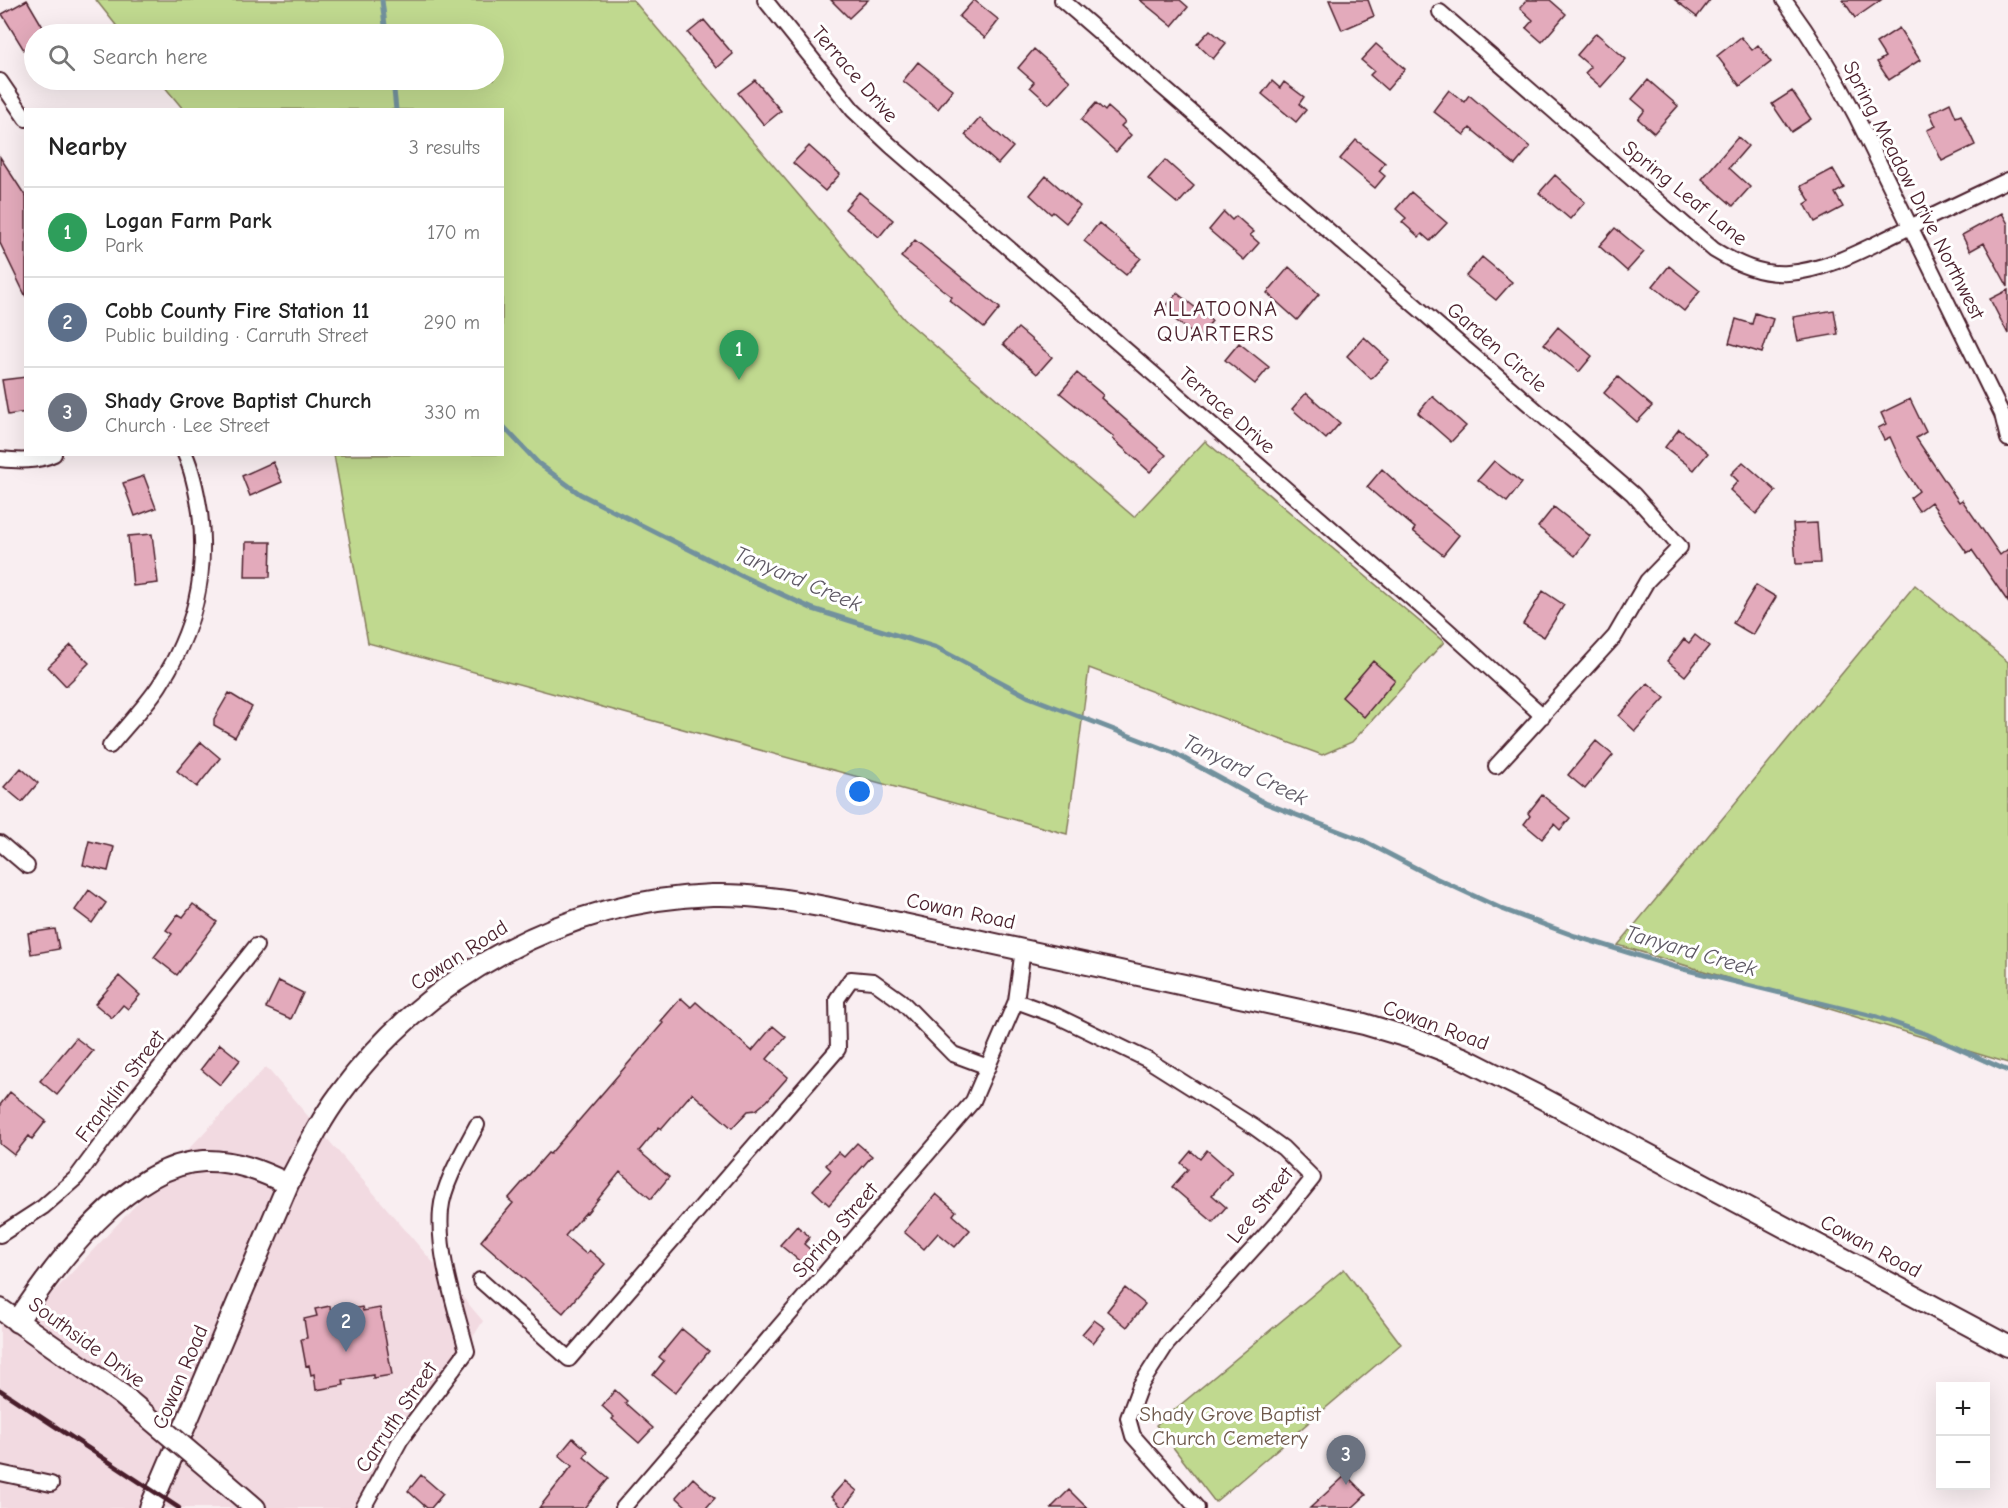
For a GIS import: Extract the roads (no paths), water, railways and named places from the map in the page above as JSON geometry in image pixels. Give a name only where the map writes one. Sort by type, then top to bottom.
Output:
[{"type":"main road","name":"Cowan Road","points":[[150,1508],[288,1184],[339,1094],[395,1030],[423,1006],[485,961],[537,935],[595,915],[656,901],[701,896],[768,897],[857,913],[1364,1024],[1414,1039],[1463,1058],[1551,1102],[2008,1346]]},
{"type":"main road","points":[[17,1322],[60,1262],[100,1218],[130,1192],[161,1172],[182,1164],[203,1161],[222,1162],[253,1168],[288,1184]]},
{"type":"main road","name":"Southside Drive","points":[[0,1309],[122,1395],[255,1508]]},
{"type":"street","name":"Terrace Drive","points":[[765,0],[853,110],[883,138],[1432,616],[1543,716]]},
{"type":"street","name":"Garden Circle","points":[[1062,0],[1633,494],[1680,547],[1647,580],[1615,636],[1496,766]]},
{"type":"street","name":"Spring Meadow Drive Northwest","points":[[1784,0],[1811,36],[1834,74],[2002,414],[2008,439]]},
{"type":"street","name":"Spring Leaf Lane","points":[[1440,12],[1714,250],[1736,263],[1761,271],[1787,273],[1821,267],[1854,254],[2008,180]]},
{"type":"street","points":[[0,81],[24,116]]},
{"type":"street","points":[[0,459],[26,460],[50,456]]},
{"type":"street","points":[[110,746],[158,687],[172,664],[182,644],[200,589],[203,538],[198,498],[186,456]]},
{"type":"street","points":[[0,843],[27,866]]},
{"type":"street","name":"Franklin Street","points":[[0,1234],[43,1207],[76,1178],[134,1100],[256,946]]},
{"type":"street","name":"Spring Street","points":[[623,1508],[973,1101],[1016,1001],[1023,949]]},
{"type":"street","points":[[480,1280],[569,1359],[838,1049],[837,999],[851,979],[873,981],[901,1001],[953,1054],[988,1067]]},
{"type":"street","name":"Lee Street","points":[[1016,1001],[1057,1016],[1148,1060],[1261,1132],[1283,1149],[1313,1178],[1281,1218],[1167,1344],[1140,1386],[1128,1418],[1133,1436],[1197,1508]]},
{"type":"street","name":"Carruth Street","points":[[363,1508],[402,1439],[467,1351],[442,1243],[441,1208],[452,1173],[477,1125]]},
{"type":"street","points":[[0,1473],[51,1484]]},
{"type":"waterway","name":"Tanyard Creek","points":[[382,0],[385,24]]},
{"type":"waterway","name":"Tanyard Creek","points":[[394,90],[396,108]]},
{"type":"waterway","name":"Tanyard Creek","points":[[504,427],[538,463],[580,494],[742,576],[813,609],[937,648],[1029,697],[1174,753],[1265,803],[1362,840],[1502,909],[1575,936],[1675,967],[1877,1017],[1926,1034],[2008,1071]]},
{"type":"railway","points":[[0,1390],[179,1508]]},
{"type":"place","name":"Logan Farm Park","points":[[739,380]]},
{"type":"place","name":"Cobb County Fire Station 11","points":[[346,1352]]},
{"type":"place","name":"Shady Grove Baptist Church","points":[[1346,1485]]},
{"type":"district","name":"ALLATOONA QUARTERS","points":[[1216,322]]},
{"type":"park label","name":"Shady Grove Baptist Church Cemetery","points":[[1230,1426]]}]
